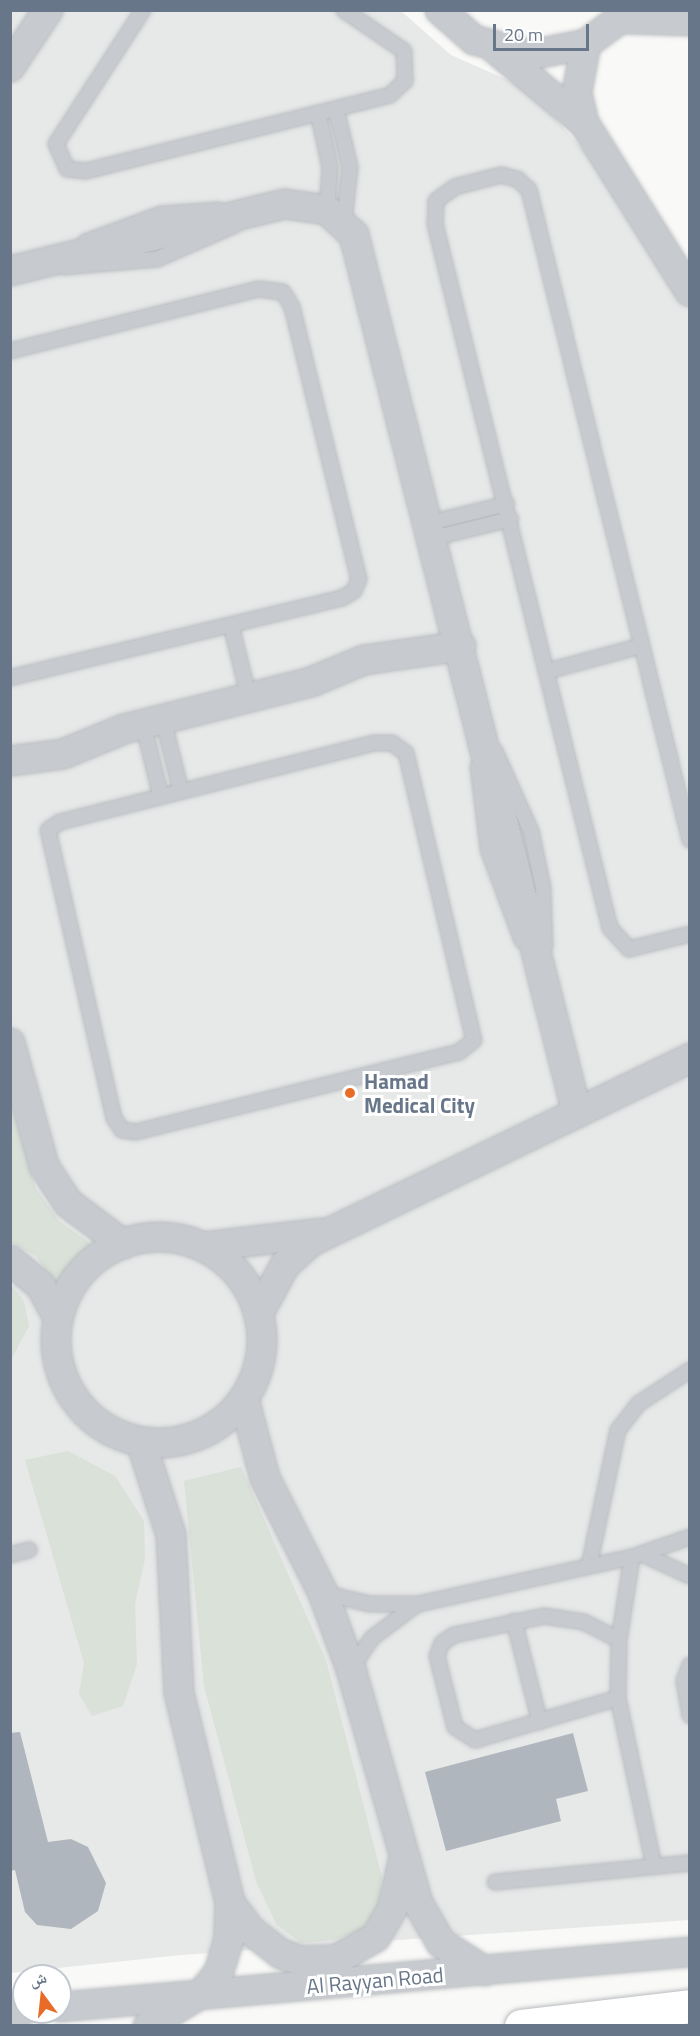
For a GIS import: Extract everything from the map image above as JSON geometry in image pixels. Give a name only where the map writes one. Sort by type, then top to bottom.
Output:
[{"type":"highway","points":[[520,2025],[690,2006]]},
{"type":"street","points":[[440,10],[457,28],[494,48],[584,123],[690,292]]},
{"type":"street","points":[[10,67],[47,11]]},
{"type":"street","points":[[494,48],[550,55],[586,44],[628,14],[690,21]]},
{"type":"street","points":[[584,123],[577,92],[586,44]]},
{"type":"street","points":[[10,271],[49,266],[254,212],[300,203],[335,216],[360,249],[577,1113]]},
{"type":"street","points":[[10,761],[63,753],[144,724],[311,682],[369,678],[422,654],[461,646]]},
{"type":"street","points":[[10,754],[58,734],[144,724]]},
{"type":"street","points":[[10,1043],[44,1166],[68,1203],[123,1244]]},
{"type":"street","points":[[259,1313],[285,1265],[328,1232],[690,1058]]},
{"type":"street","points":[[203,1247],[239,1274],[259,1313],[261,1358],[244,1399],[199,1435],[141,1442],[102,1427],[72,1397],[57,1359],[58,1318],[88,1265],[123,1244],[164,1237],[203,1247],[328,1232]]},
{"type":"street","points":[[10,1260],[41,1287],[58,1318]]},
{"type":"street","points":[[244,1399],[265,1478],[323,1593],[351,1669],[403,1862],[441,1942],[485,1971]]},
{"type":"street","points":[[141,1442],[171,1535],[179,1693],[230,1903],[226,1962],[202,1993],[148,2025]]},
{"type":"street","points":[[230,1903],[250,1930],[281,1954],[301,1961],[336,1960],[362,1950],[376,1937],[392,1909],[403,1862]]},
{"type":"street","name":"Al Rayyan Road","points":[[72,2006],[690,1952]]},
{"type":"lane","points":[[143,10],[56,144],[67,169],[86,171],[390,95],[408,71],[397,43],[344,10]]},
{"type":"lane","points":[[335,216],[350,167],[336,109]]},
{"type":"lane","points":[[318,114],[330,166],[335,216]]},
{"type":"lane","points":[[690,840],[531,198],[524,184],[501,175],[447,190],[434,209],[612,935],[622,946],[636,949],[690,934]]},
{"type":"lane","points":[[10,351],[258,289],[275,288],[289,299],[359,579],[349,595],[10,678]]},
{"type":"lane","points":[[431,531],[507,504]]},
{"type":"lane","points":[[431,531],[511,519]]},
{"type":"lane","points":[[231,625],[249,698]]},
{"type":"lane","points":[[548,671],[641,646]]},
{"type":"lane","points":[[144,724],[181,791]]},
{"type":"lane","points":[[144,724],[161,797]]},
{"type":"lane","points":[[375,743],[400,747],[475,1027],[471,1045],[136,1132],[122,1130],[114,1118],[46,836],[60,822],[161,797],[375,743]]},
{"type":"lane","points":[[589,1566],[618,1430],[645,1399],[690,1370]]},
{"type":"lane","points":[[323,1593],[370,1604],[418,1604],[637,1555],[690,1537]]},
{"type":"lane","points":[[10,1555],[29,1550]]},
{"type":"lane","points":[[637,1555],[690,1576]]},
{"type":"lane","points":[[637,1555],[620,1640],[618,1698],[654,1866]]},
{"type":"lane","points":[[351,1669],[372,1638],[418,1604]]},
{"type":"lane","points":[[618,1698],[474,1740],[460,1733],[452,1719],[437,1656],[442,1643],[514,1621],[571,1618],[620,1640]]},
{"type":"lane","points":[[514,1621],[540,1722]]},
{"type":"lane","points":[[690,1665],[684,1681],[690,1715]]},
{"type":"lane","points":[[495,1882],[690,1863]]},
{"type":"shaded area","name":"Hamad Medical City","points":[[10,11],[401,11],[451,55],[528,89],[689,266],[689,1920],[181,1955],[72,1967],[72,1964],[12,1964],[11,1973]]},
{"type":"shaded area","points":[[10,1100],[36,1189],[59,1221],[94,1246],[57,1289],[36,1256],[11,1242]]},
{"type":"shaded area","points":[[11,1285],[24,1301],[29,1326],[11,1360]]},
{"type":"shaded area","points":[[68,1451],[115,1476],[144,1521],[145,1559],[135,1604],[137,1664],[123,1706],[92,1716],[79,1694],[84,1663],[25,1460]]},
{"type":"shaded area","points":[[241,1467],[326,1660],[382,1877],[377,1911],[361,1930],[334,1940],[301,1943],[276,1924],[256,1881],[204,1686],[184,1481]]},
{"type":"building","points":[[20,1732],[48,1842],[71,1839],[88,1847],[106,1883],[98,1911],[71,1929],[37,1925],[25,1912],[15,1870],[10,1871],[10,1733]]},
{"type":"building","points":[[573,1733],[588,1791],[556,1799],[561,1821],[446,1851],[425,1772]]},
{"type":"place","name":"Hamad Medical City","points":[[350,1093]]}]
